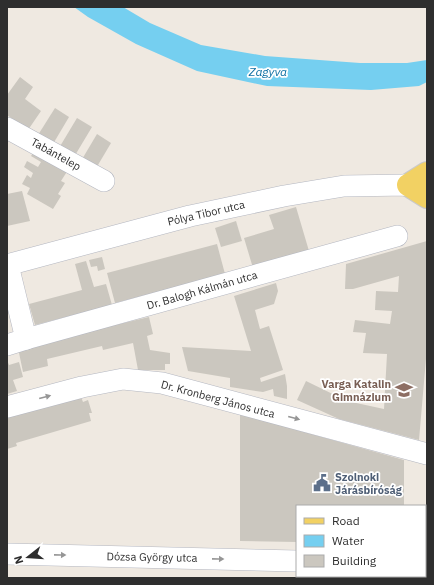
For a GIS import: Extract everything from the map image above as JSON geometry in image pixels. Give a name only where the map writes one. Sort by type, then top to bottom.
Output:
[{"type":"main road","points":[[427,173],[421,186],[427,197]]},
{"type":"street","name":"Tabántelep","points":[[10,136],[104,181]]},
{"type":"street","name":"Pólya Tibor utca","points":[[7,265],[190,216],[284,196],[344,186],[421,186]]},
{"type":"street","name":"Dr. Balogh Kálmán utca","points":[[7,346],[26,339],[397,236]]},
{"type":"street","points":[[7,265],[26,339]]},
{"type":"street","name":"Dr. Kronberg János utca","points":[[7,407],[82,386],[123,379],[162,383],[427,454]]},
{"type":"street","name":"Dózsa György utca","points":[[7,554],[296,561]]},
{"type":"water","name":"Zagyva","points":[[74,7],[123,7],[150,23],[201,45],[265,56],[360,63],[407,63],[427,60],[427,82],[419,86],[371,90],[267,86],[197,71],[136,44],[88,17]]},
{"type":"building","points":[[20,77],[33,87],[25,99],[41,111],[28,130],[7,115],[7,95]]},
{"type":"building","points":[[55,108],[69,117],[53,144],[38,135]]},
{"type":"building","points":[[77,118],[92,127],[74,157],[59,148]]},
{"type":"building","points":[[97,134],[111,143],[95,170],[81,161]]},
{"type":"building","points":[[35,150],[68,170],[61,181],[65,183],[58,194],[61,196],[53,209],[27,194],[30,188],[22,184],[27,175],[31,178],[33,173],[24,167],[27,161],[38,167],[41,162],[31,156]]},
{"type":"building","points":[[22,191],[30,221],[7,226],[7,194]]},
{"type":"building","points":[[296,207],[309,251],[253,268],[244,238],[274,229],[269,215]]},
{"type":"building","points":[[236,221],[242,241],[221,247],[215,228]]},
{"type":"building","points":[[427,241],[427,347],[419,440],[339,419],[297,400],[306,381],[347,401],[384,409],[387,354],[363,353],[366,333],[353,332],[355,320],[390,324],[392,311],[375,310],[376,291],[398,292],[399,276],[353,289],[345,289],[346,264]]},
{"type":"building","points":[[217,244],[225,274],[115,303],[107,273]]},
{"type":"building","points":[[102,257],[105,269],[98,271],[97,266],[91,267],[89,260]]},
{"type":"building","points":[[86,261],[94,287],[106,284],[112,305],[35,325],[29,304],[82,290],[75,264]]},
{"type":"building","points":[[276,283],[278,291],[274,304],[255,310],[260,329],[269,326],[283,370],[260,378],[261,382],[285,374],[287,399],[274,396],[273,389],[263,392],[230,387],[230,378],[188,371],[182,347],[251,351],[234,296]]},
{"type":"building","points":[[149,317],[153,334],[147,336],[150,350],[170,353],[170,364],[165,364],[165,370],[138,370],[133,343],[103,350],[102,346],[47,359],[48,366],[23,372],[18,348]]},
{"type":"building","points":[[7,360],[9,365],[19,362],[23,377],[13,380],[17,391],[7,394]]},
{"type":"building","points":[[81,397],[83,402],[88,400],[92,413],[89,413],[91,421],[16,443],[17,446],[7,449],[7,415]]},
{"type":"building","name":"Szolnoki Járásbíróság","points":[[240,414],[404,460],[404,505],[296,505],[296,542],[240,541]]},
{"type":"place","name":"Varga Katalin Gimnázium","points":[[404,390]]},
{"type":"place","name":"Szolnoki Járásbíróság","points":[[322,483]]}]
